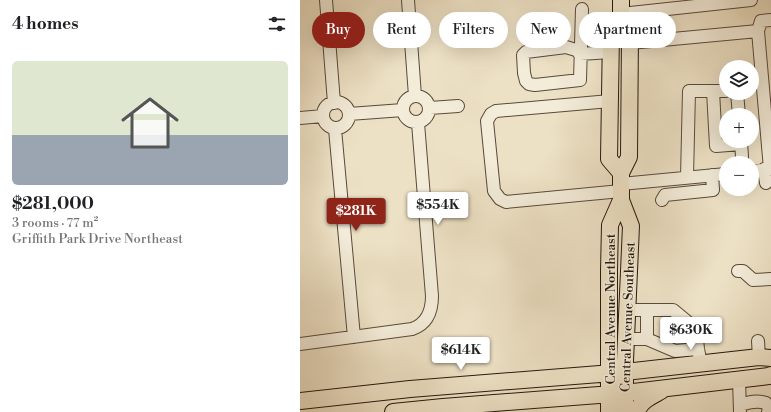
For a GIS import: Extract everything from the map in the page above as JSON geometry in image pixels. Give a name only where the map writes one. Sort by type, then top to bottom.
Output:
[{"type":"main road","points":[[621,11],[611,33],[609,159],[621,187]]},
{"type":"main road","points":[[621,187],[629,158],[630,48]]},
{"type":"main road","name":"Central Avenue Southeast","points":[[621,187],[630,226],[625,412]]},
{"type":"main road","name":"Central Avenue Northeast","points":[[609,412],[610,225],[621,187]]},
{"type":"main road","points":[[300,401],[410,389],[625,372],[700,357],[765,358]]},
{"type":"main road","points":[[393,412],[412,411],[443,406],[529,406],[609,394],[739,380],[771,375]]},
{"type":"main road","points":[[638,412],[640,405],[666,388]]},
{"type":"street","points":[[326,0],[334,102]]},
{"type":"street","points":[[408,0],[415,96]]},
{"type":"street","points":[[621,11],[751,0]]},
{"type":"street","points":[[582,9],[580,54],[580,80],[535,85],[529,84],[526,81],[523,62],[526,52],[566,47],[576,50],[580,54],[610,52]]},
{"type":"street","points":[[766,183],[768,169],[758,31],[761,21],[771,20]]},
{"type":"street","points":[[676,39],[758,31]]},
{"type":"street","points":[[687,177],[689,91],[719,91]]},
{"type":"street","points":[[714,91],[716,146],[719,146]]},
{"type":"street","points":[[415,96],[426,100],[430,108],[428,116],[422,122],[418,123],[409,120],[403,110],[404,104],[407,100],[415,96]]},
{"type":"street","points":[[610,101],[496,111],[491,114],[487,121],[494,191],[500,199],[506,202],[687,177],[719,174]]},
{"type":"street","points":[[334,102],[338,102],[345,106],[349,114],[347,123],[340,128],[335,129],[327,126],[324,122],[323,116],[326,106],[334,102]]},
{"type":"street","points":[[430,108],[458,106]]},
{"type":"street","points":[[349,114],[403,110]]},
{"type":"street","points":[[300,118],[323,116]]},
{"type":"street","points":[[300,344],[412,329],[421,325],[425,321],[430,311],[432,296],[418,123]]},
{"type":"street","points":[[335,129],[354,337]]},
{"type":"street","points":[[662,200],[665,195],[713,190],[712,175]]},
{"type":"street","points":[[738,271],[743,271],[753,280],[771,279]]},
{"type":"street","points":[[626,339],[647,339],[675,350],[700,357],[696,329],[673,310],[627,310]]},
{"type":"street","points":[[647,310],[647,339]]},
{"type":"street","points":[[758,341],[765,358]]},
{"type":"street","points":[[739,380],[740,408],[752,402],[761,401],[766,403],[768,412]]},
{"type":"street","points":[[410,389],[412,411]]}]
